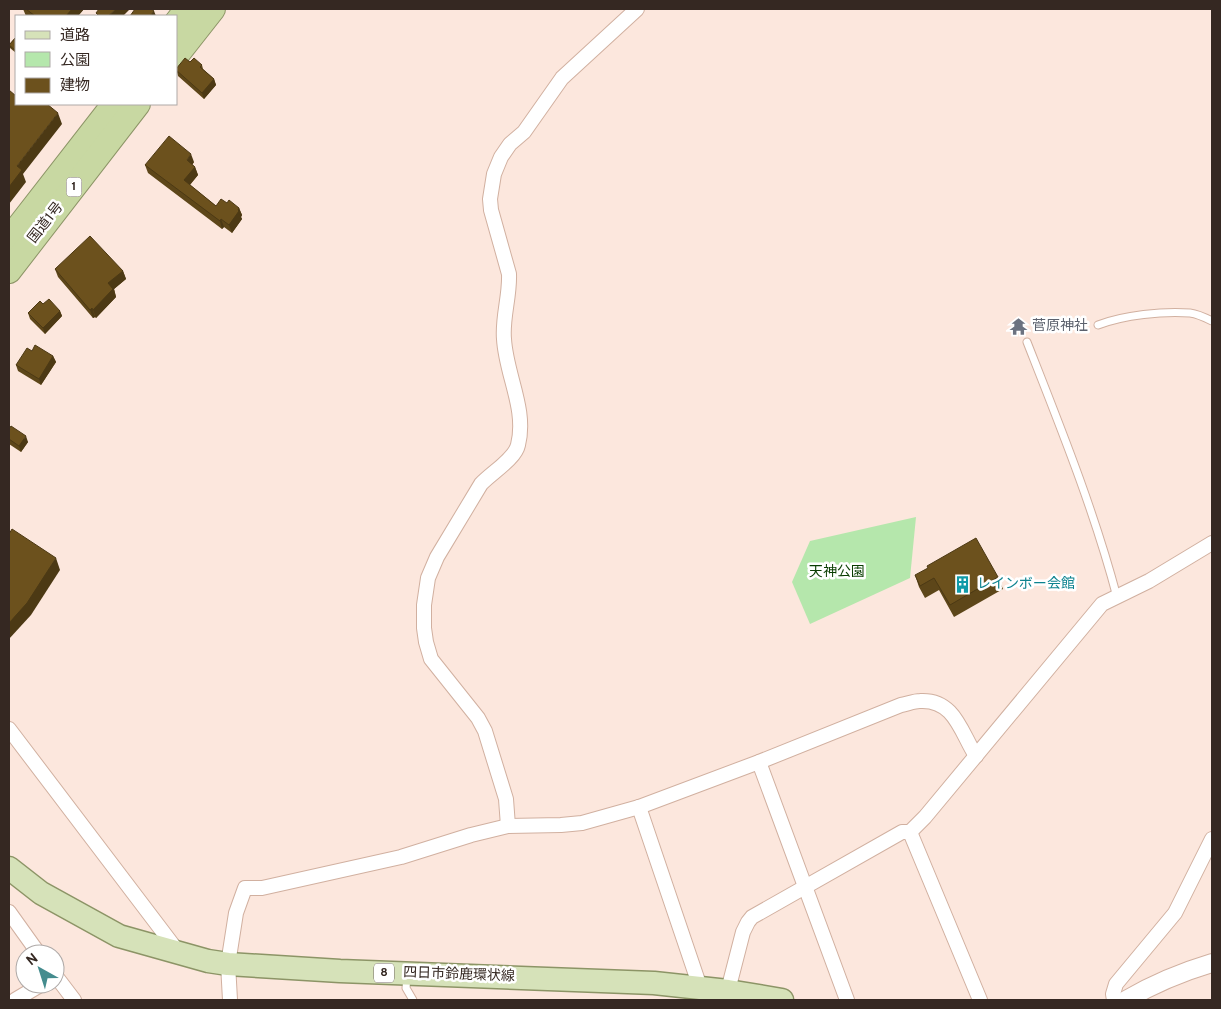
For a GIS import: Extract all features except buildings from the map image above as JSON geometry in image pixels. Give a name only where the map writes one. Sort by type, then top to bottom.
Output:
[{"type":"highway","points":[[178,51],[193,15]]},
{"type":"highway","name":"国道1号","points":[[9,239],[128,105]]},
{"type":"highway","name":"国道1号","points":[[9,271],[128,105]]},
{"type":"main road","name":"四日市鈴鹿環状線","points":[[9,868],[41,893],[119,936],[179,954],[228,964],[407,974],[654,983],[700,987],[727,996],[782,1000]]},
{"type":"street","points":[[508,826],[506,799],[485,731],[478,718],[431,659],[426,642],[424,605],[428,578],[437,558],[482,484],[489,475],[509,459],[518,447],[520,416],[518,397],[506,355],[504,337],[510,285],[507,262],[491,210],[490,199],[494,174],[501,157],[510,144],[524,132],[562,78],[638,9]]},
{"type":"street","points":[[727,996],[743,932],[752,917],[902,832],[910,832],[976,756],[1102,604],[1149,581],[1212,543]]},
{"type":"street","points":[[230,1000],[228,964],[236,913],[245,888],[262,888],[401,858],[471,835],[508,826],[582,823],[639,807],[759,762],[901,705],[920,701],[939,703],[950,711],[976,756]]},
{"type":"street","points":[[9,730],[179,954]]},
{"type":"street","points":[[759,762],[847,1000]]},
{"type":"street","points":[[639,807],[700,987]]},
{"type":"street","points":[[910,832],[980,1000]]},
{"type":"street","points":[[1114,1000],[1113,994],[1116,984],[1175,913],[1212,839]]},
{"type":"street","points":[[9,912],[32,944]]},
{"type":"street","points":[[1126,1000],[1183,972],[1212,963]]},
{"type":"street","points":[[65,989],[74,1000]]},
{"type":"lane","points":[[1098,325],[1132,316],[1192,313],[1212,321]]},
{"type":"lane","points":[[1027,342],[1067,443],[1103,542],[1117,597]]},
{"type":"lane","points":[[407,974],[406,988],[413,1000]]},
{"type":"green space","name":"天神公園","points":[[916,517],[910,578],[810,624],[792,582],[810,541]]},
{"type":"place","name":"菅原神社","points":[[1018,326]]},
{"type":"place","name":"レインボー会館","points":[[963,584]]}]
